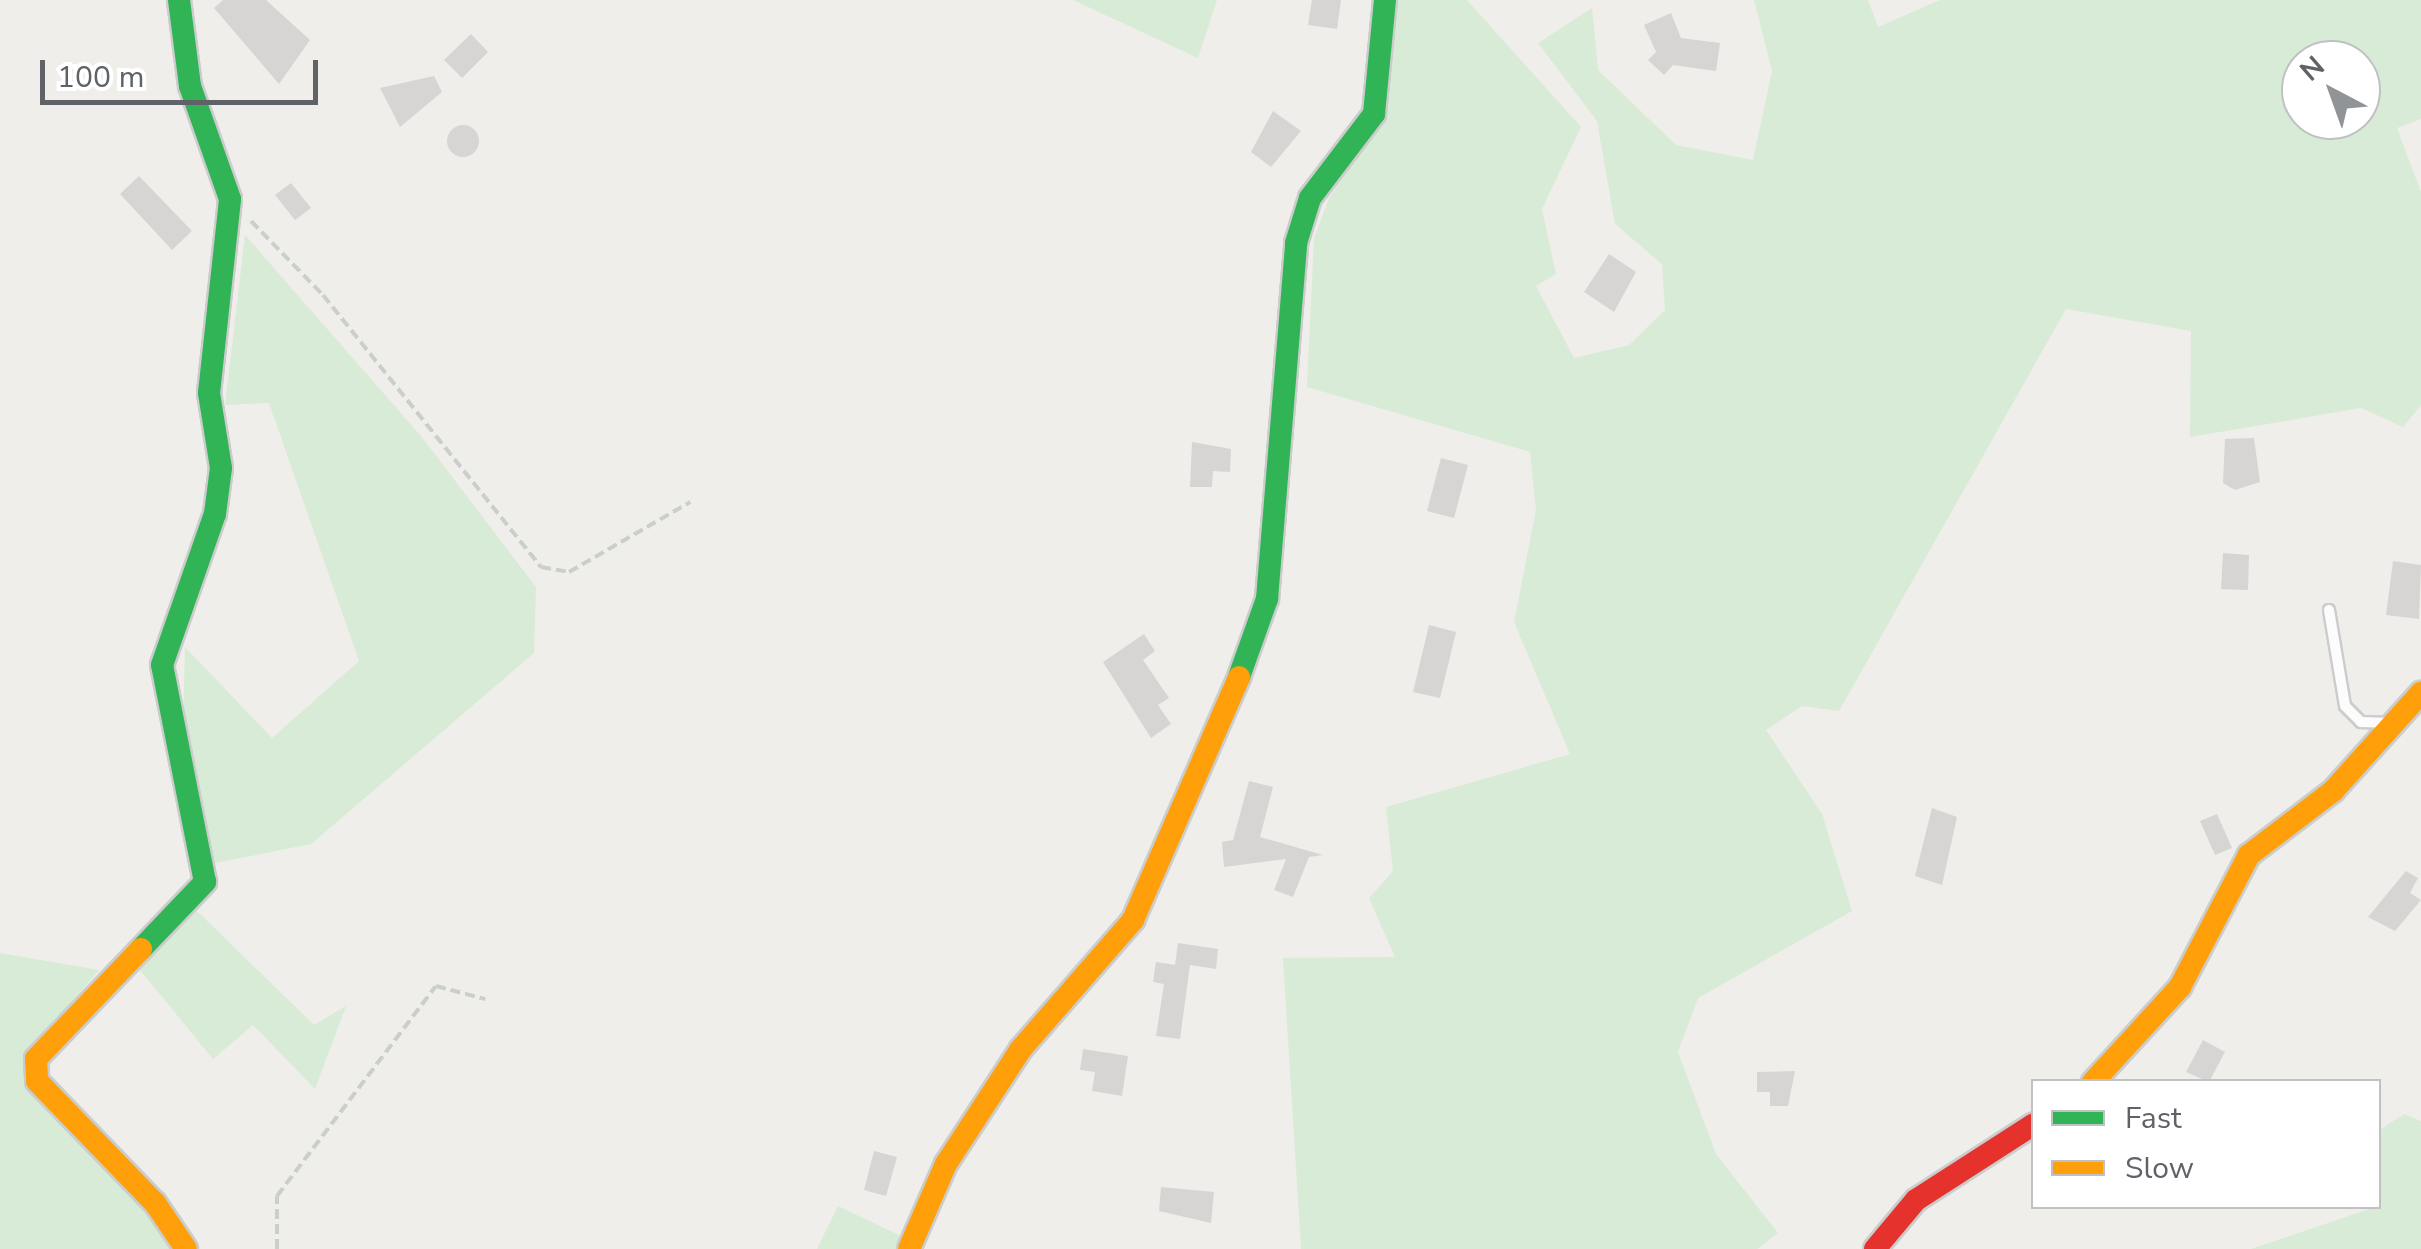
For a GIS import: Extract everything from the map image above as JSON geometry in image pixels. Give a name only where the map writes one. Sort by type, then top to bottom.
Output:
[{"type":"street","points":[[178,0],[190,86],[230,200],[209,393],[220,468],[215,514],[162,665],[205,882],[36,1059],[37,1081],[155,1203],[186,1249]]},
{"type":"street","points":[[909,1249],[946,1164],[1022,1049],[1133,920],[1240,675],[1266,599],[1296,242],[1310,198],[1374,114],[1384,0]]},
{"type":"street","points":[[2095,1079],[2180,987],[2249,855],[2333,792],[2421,693]]},
{"type":"street","points":[[1875,1249],[1916,1200],[2031,1126]]},
{"type":"lane","points":[[2329,610],[2345,706],[2361,722],[2390,724]]},
{"type":"path","points":[[230,200],[323,295],[541,567],[569,572],[690,502]]},
{"type":"path","points":[[276,1249],[278,1196],[436,986],[485,999]]},
{"type":"green space","points":[[1073,0],[1217,0],[1198,58]]},
{"type":"green space","points":[[1394,0],[1467,0],[1581,127],[1542,209],[1556,274],[1536,286],[1574,358],[1629,345],[1665,310],[1662,264],[1615,224],[1597,121],[1538,43],[1592,8],[1598,70],[1676,145],[1753,160],[1772,71],[1754,0],[1868,0],[1878,27],[1940,0],[2421,0],[2421,119],[2397,128],[2421,192],[2421,405],[2403,427],[2361,408],[2190,437],[2191,331],[2066,309],[1839,711],[1802,706],[1766,730],[1822,814],[1852,911],[1698,998],[1678,1052],[1716,1154],[1778,1233],[1757,1249],[1301,1249],[1283,958],[1395,957],[1369,898],[1393,871],[1386,807],[1570,754],[1514,622],[1536,510],[1530,452],[1307,387],[1314,238],[1329,198],[1388,113]]},
{"type":"green space","points":[[245,235],[421,436],[536,587],[534,653],[311,844],[215,863],[183,730],[185,647],[272,738],[359,661],[269,403],[225,405]]},
{"type":"green space","points":[[197,911],[314,1025],[346,1006],[315,1089],[253,1025],[213,1059],[139,969]]},
{"type":"green space","points":[[0,953],[99,970],[24,1057],[173,1249],[0,1249]]},
{"type":"green space","points":[[2404,1114],[2421,1121],[2421,1249],[2251,1249],[2369,1209],[2381,1209],[2381,1129]]},
{"type":"green space","points":[[838,1206],[903,1237],[898,1249],[817,1249]]},
{"type":"building","points":[[223,0],[266,0],[310,40],[279,84],[214,8]]},
{"type":"building","points":[[1312,0],[1341,0],[1337,29],[1308,25]]},
{"type":"building","points":[[1671,13],[1681,38],[1720,43],[1716,71],[1673,65],[1664,75],[1648,60],[1656,52],[1644,25]]},
{"type":"building","points":[[471,34],[488,52],[462,78],[444,60]]},
{"type":"building","points":[[434,76],[442,92],[400,127],[380,88]]},
{"type":"building","points":[[1273,111],[1301,131],[1271,167],[1251,152]]},
{"type":"building","points":[[463,125],[474,130],[479,141],[474,152],[463,157],[452,152],[447,141],[452,130]]},
{"type":"building","points":[[139,176],[192,231],[172,250],[120,194]]},
{"type":"building","points":[[291,183],[311,208],[295,220],[275,195]]},
{"type":"building","points":[[1609,254],[1636,272],[1614,312],[1584,292]]},
{"type":"building","points":[[2254,438],[2260,482],[2235,490],[2223,483],[2225,439]]},
{"type":"building","points":[[1192,442],[1231,449],[1230,472],[1213,471],[1212,487],[1190,487]]},
{"type":"building","points":[[1441,458],[1468,465],[1454,518],[1427,511]]},
{"type":"building","points":[[2223,553],[2249,555],[2248,590],[2221,589]]},
{"type":"building","points":[[2393,561],[2421,565],[2419,619],[2386,615]]},
{"type":"building","points":[[1429,625],[1456,632],[1440,698],[1413,692]]},
{"type":"building","points":[[1144,634],[1155,651],[1143,660],[1169,698],[1158,705],[1171,724],[1151,738],[1103,662]]},
{"type":"building","points":[[1249,781],[1273,787],[1260,837],[1323,855],[1309,857],[1293,897],[1274,890],[1286,859],[1224,867],[1222,842],[1233,840]]},
{"type":"building","points":[[1932,808],[1957,817],[1942,885],[1915,876]]},
{"type":"building","points":[[2217,814],[2232,848],[2215,855],[2200,821]]},
{"type":"building","points":[[2406,871],[2418,878],[2410,893],[2421,900],[2395,931],[2368,917]]},
{"type":"building","points":[[1178,943],[1218,949],[1216,969],[1190,965],[1180,1039],[1156,1036],[1164,984],[1153,982],[1156,962],[1175,965]]},
{"type":"building","points":[[2203,1040],[2225,1052],[2211,1079],[2186,1072]]},
{"type":"building","points":[[1083,1049],[1128,1056],[1122,1096],[1092,1091],[1095,1072],[1080,1070]]},
{"type":"building","points":[[1795,1071],[1788,1106],[1770,1106],[1770,1092],[1757,1092],[1757,1072]]},
{"type":"building","points":[[874,1151],[897,1157],[886,1196],[864,1190]]},
{"type":"building","points":[[1161,1187],[1214,1192],[1211,1223],[1159,1211]]},
{"type":"traffic: fast","points":[[141,949],[205,882],[162,665],[215,514],[221,468],[209,393],[230,199],[190,86],[179,0]]},
{"type":"traffic: fast","points":[[1239,677],[1267,599],[1296,243],[1310,198],[1374,114],[1385,0]]},
{"type":"traffic: slow","points":[[909,1249],[946,1164],[1021,1049],[1133,920],[1239,677]]},
{"type":"traffic: slow","points":[[2096,1079],[2180,987],[2249,855],[2333,791],[2421,693]]},
{"type":"traffic: slow","points":[[141,949],[36,1059],[37,1081],[155,1203],[186,1249]]},
{"type":"traffic: jam","points":[[1875,1249],[1916,1200],[2031,1126]]}]
